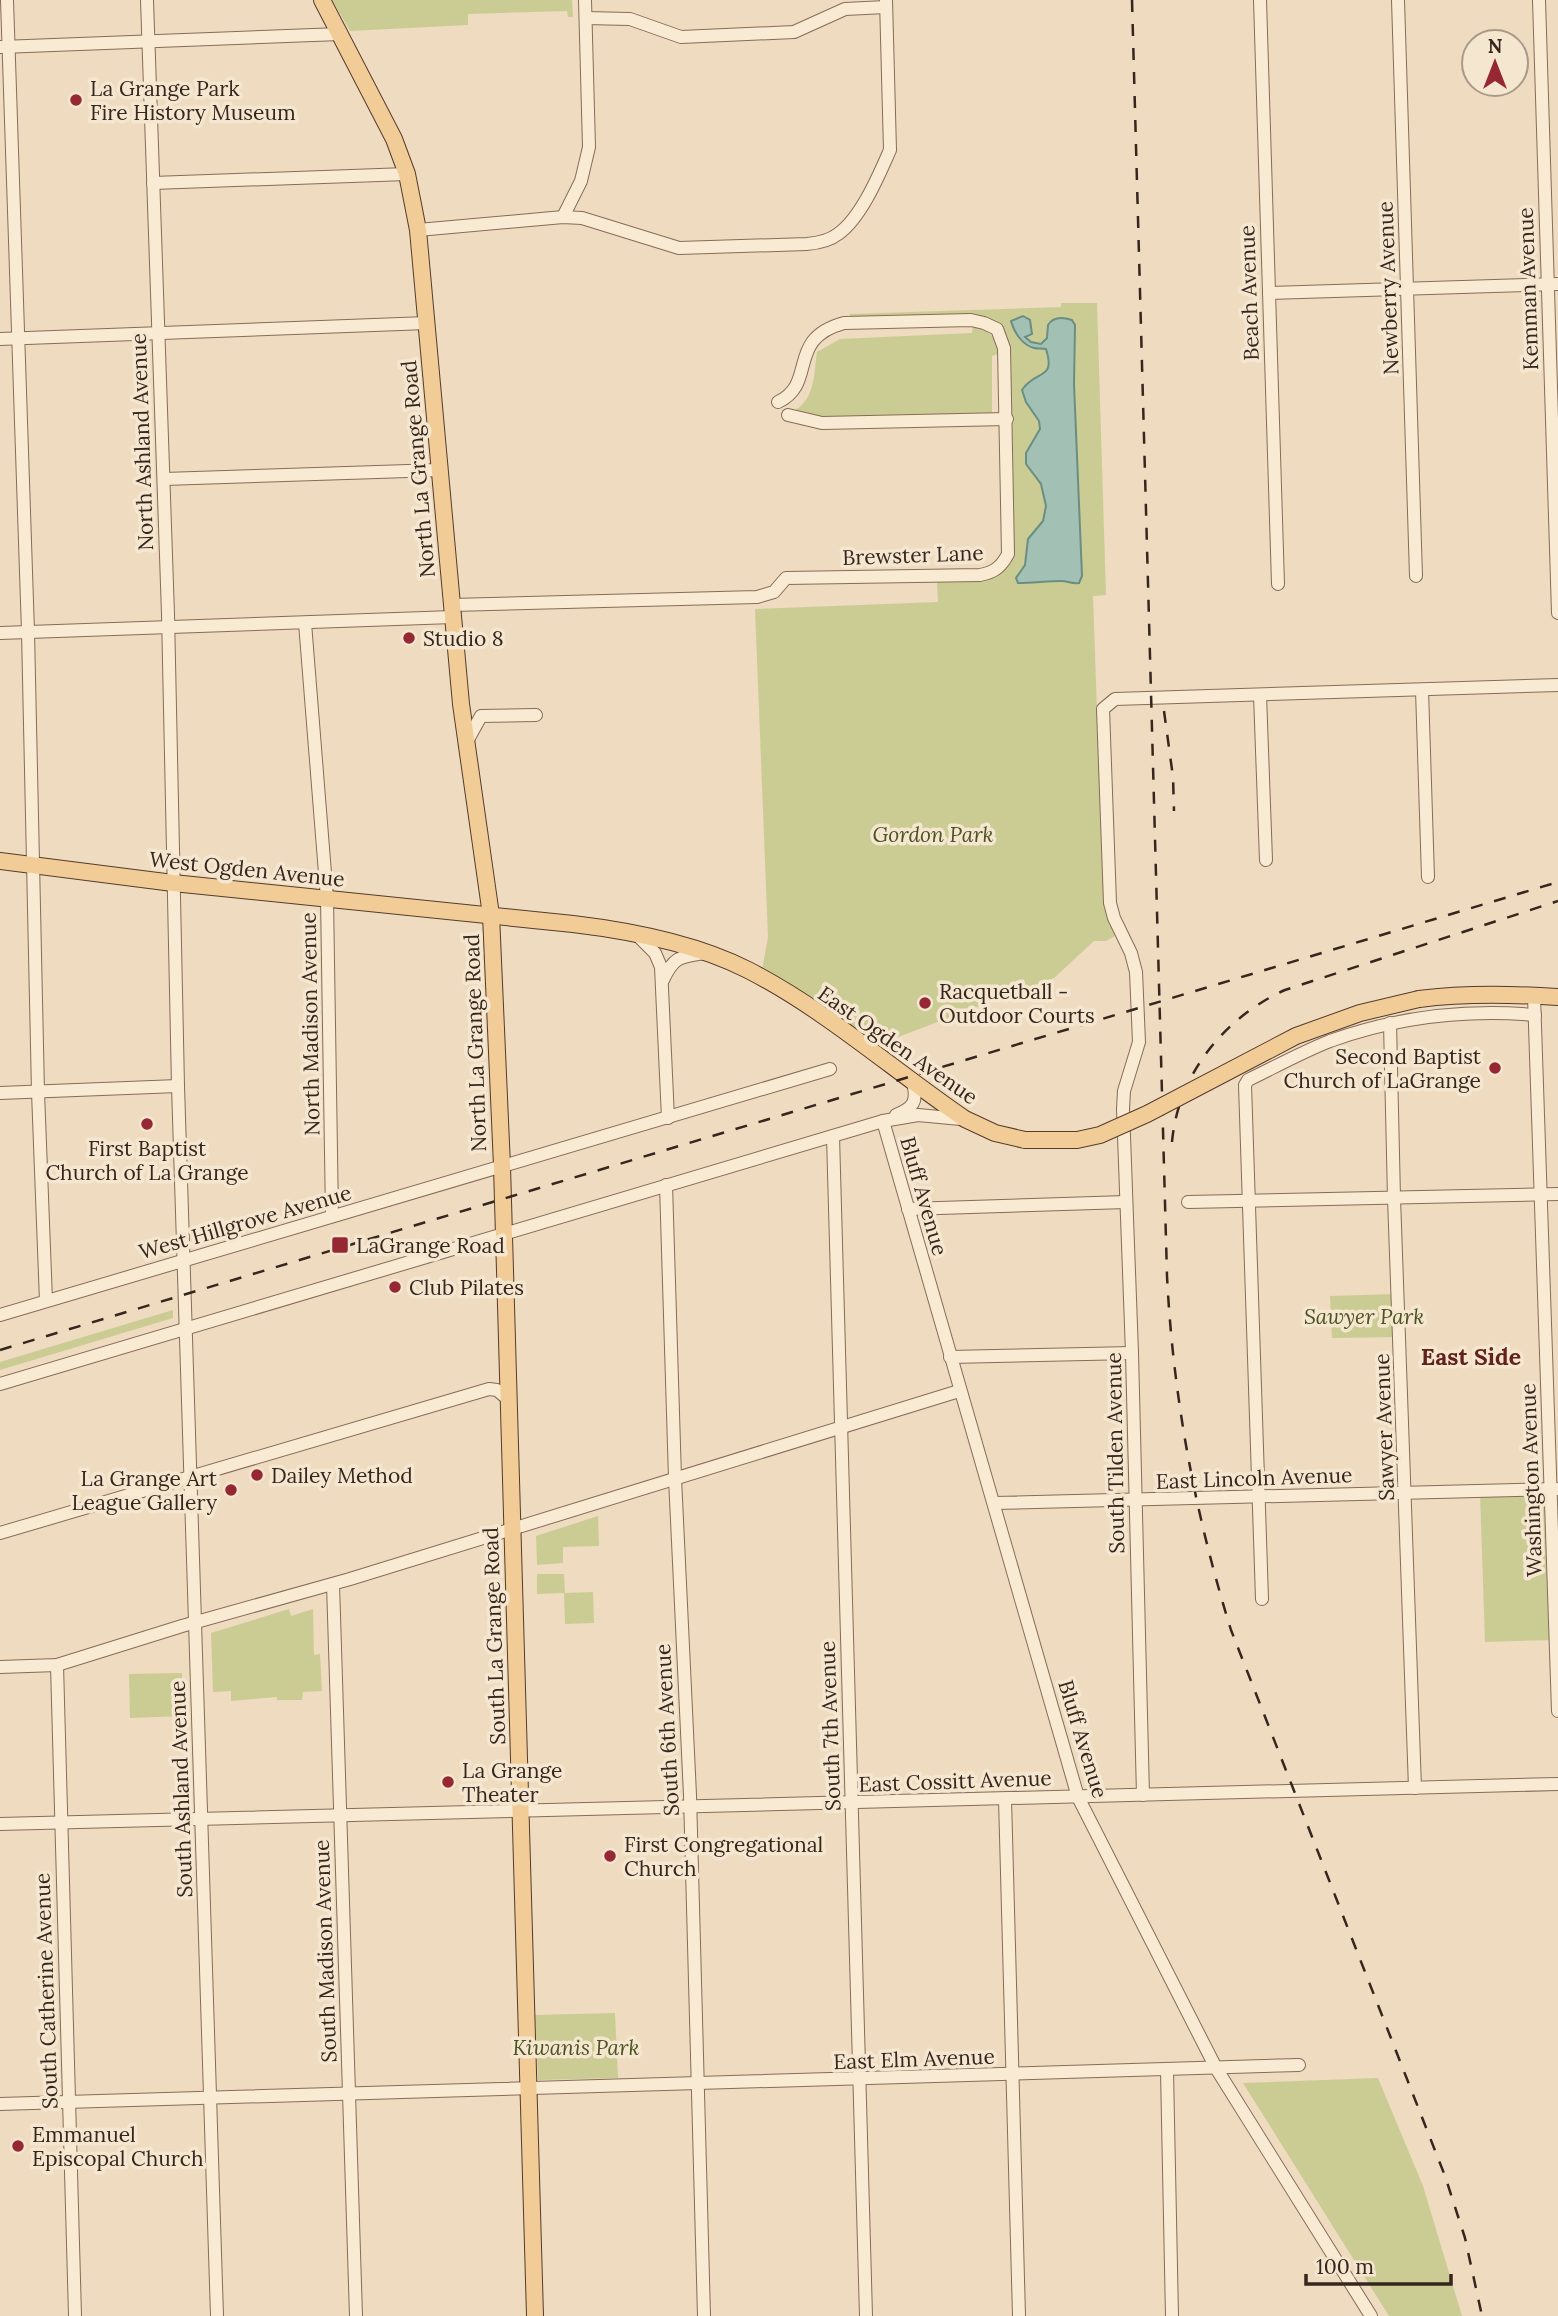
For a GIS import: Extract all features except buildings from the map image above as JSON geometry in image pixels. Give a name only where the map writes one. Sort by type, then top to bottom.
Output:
[{"type":"main road","points":[[322,0],[394,139],[406,170],[418,230]]},
{"type":"main road","name":"North La Grange Road","points":[[418,230],[461,704],[491,915],[502,1166]]},
{"type":"main road","name":"West Ogden Avenue","points":[[0,861],[173,883],[491,915]]},
{"type":"main road","name":"East Ogden Avenue","points":[[491,915],[636,934],[705,953],[746,969],[803,1002],[965,1119],[995,1133],[1025,1140],[1067,1141],[1100,1135],[1147,1114],[1296,1037],[1392,1004],[1442,996],[1528,995],[1558,998]]},
{"type":"main road","name":"South La Grange Road","points":[[502,1166],[535,2316]]},
{"type":"street","points":[[7,0],[4,47],[28,632],[38,1092],[46,1301]]},
{"type":"street","name":"North Ashland Avenue","points":[[147,0],[168,627],[177,1086]]},
{"type":"street","points":[[563,216],[578,191],[588,158],[585,0]]},
{"type":"street","name":"Beach Avenue","points":[[1260,0],[1278,584]]},
{"type":"street","name":"Newberry Avenue","points":[[1398,0],[1416,576]]},
{"type":"street","name":"Kemman Avenue","points":[[1539,0],[1553,284],[1558,613]]},
{"type":"street","points":[[418,230],[563,216],[582,218],[679,248],[807,244],[828,240],[853,219],[890,150],[886,4],[845,9],[794,32],[681,37],[630,19],[586,18]]},
{"type":"street","points":[[4,47],[340,34]]},
{"type":"street","points":[[153,183],[406,170]]},
{"type":"street","points":[[1269,293],[1553,284]]},
{"type":"street","name":"Brewster Lane","points":[[452,611],[757,597],[774,592],[786,579],[993,573],[1003,564],[1008,554],[1007,419],[1002,338],[997,329],[971,320],[844,323],[831,327],[812,341],[806,352],[798,387],[793,394],[778,402]]},
{"type":"street","points":[[0,339],[427,323]]},
{"type":"street","points":[[788,415],[821,423],[1007,419]]},
{"type":"street","points":[[163,479],[439,470]]},
{"type":"street","points":[[0,633],[305,622],[452,611]]},
{"type":"street","name":"North Madison Avenue","points":[[305,622],[327,898],[332,1216]]},
{"type":"street","points":[[1266,860],[1260,695],[1558,685]]},
{"type":"street","points":[[1422,690],[1428,877]]},
{"type":"street","name":"South Tilden Avenue","points":[[1143,1795],[1123,1109],[1124,1091],[1138,1050],[1138,1020],[1135,964],[1110,903],[1103,715],[1105,705],[1115,699],[1260,695]]},
{"type":"street","points":[[467,748],[481,716],[536,715]]},
{"type":"street","points":[[636,934],[657,954],[663,981],[668,1118]]},
{"type":"street","points":[[663,981],[671,962],[705,953]]},
{"type":"street","name":"Washington Avenue","points":[[1528,995],[1535,1015],[1555,1489],[1558,1710]]},
{"type":"street","points":[[1262,1599],[1245,1085],[1248,1080],[1310,1050],[1390,1023],[1471,1012],[1535,1015]]},
{"type":"street","name":"Sawyer Avenue","points":[[1390,1023],[1415,1788]]},
{"type":"street","name":"West Hillgrove Avenue","points":[[0,1315],[830,1069]]},
{"type":"street","points":[[0,1384],[883,1121],[906,1111],[913,1104],[916,1094],[913,1083]]},
{"type":"street","points":[[0,1093],[177,1086]]},
{"type":"street","name":"South Ashland Avenue","points":[[177,1086],[217,2316]]},
{"type":"street","points":[[883,1121],[918,1115],[965,1119]]},
{"type":"street","name":"Bluff Avenue","points":[[883,1121],[1078,1797],[1216,2068],[1371,2316]]},
{"type":"street","name":"South 7th Avenue","points":[[833,1136],[866,2316]]},
{"type":"street","name":"South 6th Avenue","points":[[666,1185],[675,1478],[690,1808],[704,2316]]},
{"type":"street","points":[[1188,1202],[1558,1194]]},
{"type":"street","points":[[908,1209],[1126,1202]]},
{"type":"street","points":[[950,1357],[1132,1353]]},
{"type":"street","points":[[0,1534],[489,1389],[497,1390],[509,1399]]},
{"type":"street","points":[[0,1667],[57,1665],[333,1584],[959,1391]]},
{"type":"street","name":"East Lincoln Avenue","points":[[994,1503],[1555,1489]]},
{"type":"street","name":"South Madison Avenue","points":[[333,1584],[356,2316]]},
{"type":"street","name":"South Catherine Avenue","points":[[57,1665],[75,2316]]},
{"type":"street","name":"East Cossitt Avenue","points":[[0,1824],[1558,1784]]},
{"type":"street","points":[[1005,1799],[1018,2316]]},
{"type":"street","name":"East Elm Avenue","points":[[0,2104],[1299,2065]]},
{"type":"street","points":[[1167,2071],[1172,2316]]},
{"type":"green space","points":[[332,0],[572,0],[573,17],[568,17],[567,11],[468,14],[468,25],[350,31]]},
{"type":"green space","name":"Gordon Park","points":[[1061,303],[1097,303],[1106,595],[1093,596],[1103,883],[1105,907],[1117,935],[1106,941],[1094,941],[1054,978],[869,1048],[761,976],[768,937],[755,609],[938,602],[937,582],[988,580],[1005,568],[1014,541],[1009,350],[1001,333],[989,320],[977,315],[850,319],[850,314],[1061,307]]},
{"type":"green space","points":[[973,326],[991,335],[998,348],[998,354],[992,356],[992,413],[823,418],[805,416],[795,410],[802,405],[810,392],[817,352],[840,339],[972,333]]},
{"type":"green space","name":"Sawyer Park","points":[[1396,1294],[1398,1337],[1332,1338],[1330,1296]]},
{"type":"green space","points":[[173,1310],[173,1318],[0,1370],[0,1362]]},
{"type":"green space","points":[[1549,1491],[1554,1640],[1485,1642],[1480,1493]]},
{"type":"green space","points":[[598,1516],[599,1546],[563,1547],[563,1563],[537,1565],[536,1536]]},
{"type":"green space","points":[[537,1574],[564,1574],[565,1593],[593,1592],[594,1623],[565,1624],[564,1593],[537,1594]]},
{"type":"green space","points":[[289,1609],[291,1616],[313,1609],[314,1655],[320,1654],[322,1691],[303,1692],[302,1700],[277,1700],[277,1697],[231,1701],[231,1691],[213,1692],[211,1633]]},
{"type":"green space","points":[[182,1673],[183,1716],[130,1718],[129,1674]]},
{"type":"green space","name":"Kiwanis Park","points":[[615,2013],[618,2078],[538,2080],[535,2015]]},
{"type":"green space","points":[[1378,2078],[1423,2186],[1462,2316],[1389,2316],[1243,2083]]},
{"type":"shaded area","points":[[1023,316],[1030,320],[1032,334],[1025,337],[1031,342],[1041,344],[1047,338],[1048,325],[1053,320],[1069,319],[1075,325],[1074,384],[1082,576],[1079,583],[1018,583],[1016,578],[1025,565],[1028,539],[1043,521],[1046,506],[1041,484],[1026,464],[1026,453],[1040,429],[1039,421],[1026,402],[1022,390],[1043,374],[1048,366],[1048,359],[1046,349],[1030,346],[1016,334],[1011,321]]},
{"type":"railway","points":[[1132,0],[1167,1276],[1180,1411],[1207,1543],[1231,1630],[1445,2176],[1465,2238],[1482,2316]]},
{"type":"railway","points":[[1164,711],[1173,777],[1174,811]]},
{"type":"railway","points":[[0,1350],[1558,882]]},
{"type":"railway","points":[[1172,1142],[1176,1117],[1195,1071],[1224,1032],[1263,1001],[1285,990],[1558,901]]},
{"type":"place","name":"La Grange Park Fire History Museum","points":[[76,100]]},
{"type":"place","name":"Studio 8","points":[[409,638]]},
{"type":"place","name":"Racquetball - Outdoor Courts","points":[[925,1003]]},
{"type":"place","name":"Second Baptist Church of LaGrange","points":[[1495,1068]]},
{"type":"place","name":"First Baptist Church of La Grange","points":[[147,1124]]},
{"type":"place","name":"LaGrange Road","points":[[340,1245]]},
{"type":"place","name":"Club Pilates","points":[[395,1287]]},
{"type":"place","name":"Dailey Method","points":[[257,1475]]},
{"type":"place","name":"La Grange Art League Gallery","points":[[231,1490]]},
{"type":"place","name":"La Grange Theater","points":[[448,1782]]},
{"type":"place","name":"First Congregational Church","points":[[610,1856]]},
{"type":"place","name":"Emmanuel Episcopal Church","points":[[18,2146]]},
{"type":"district","name":"East Side","points":[[1471,1356]]}]
